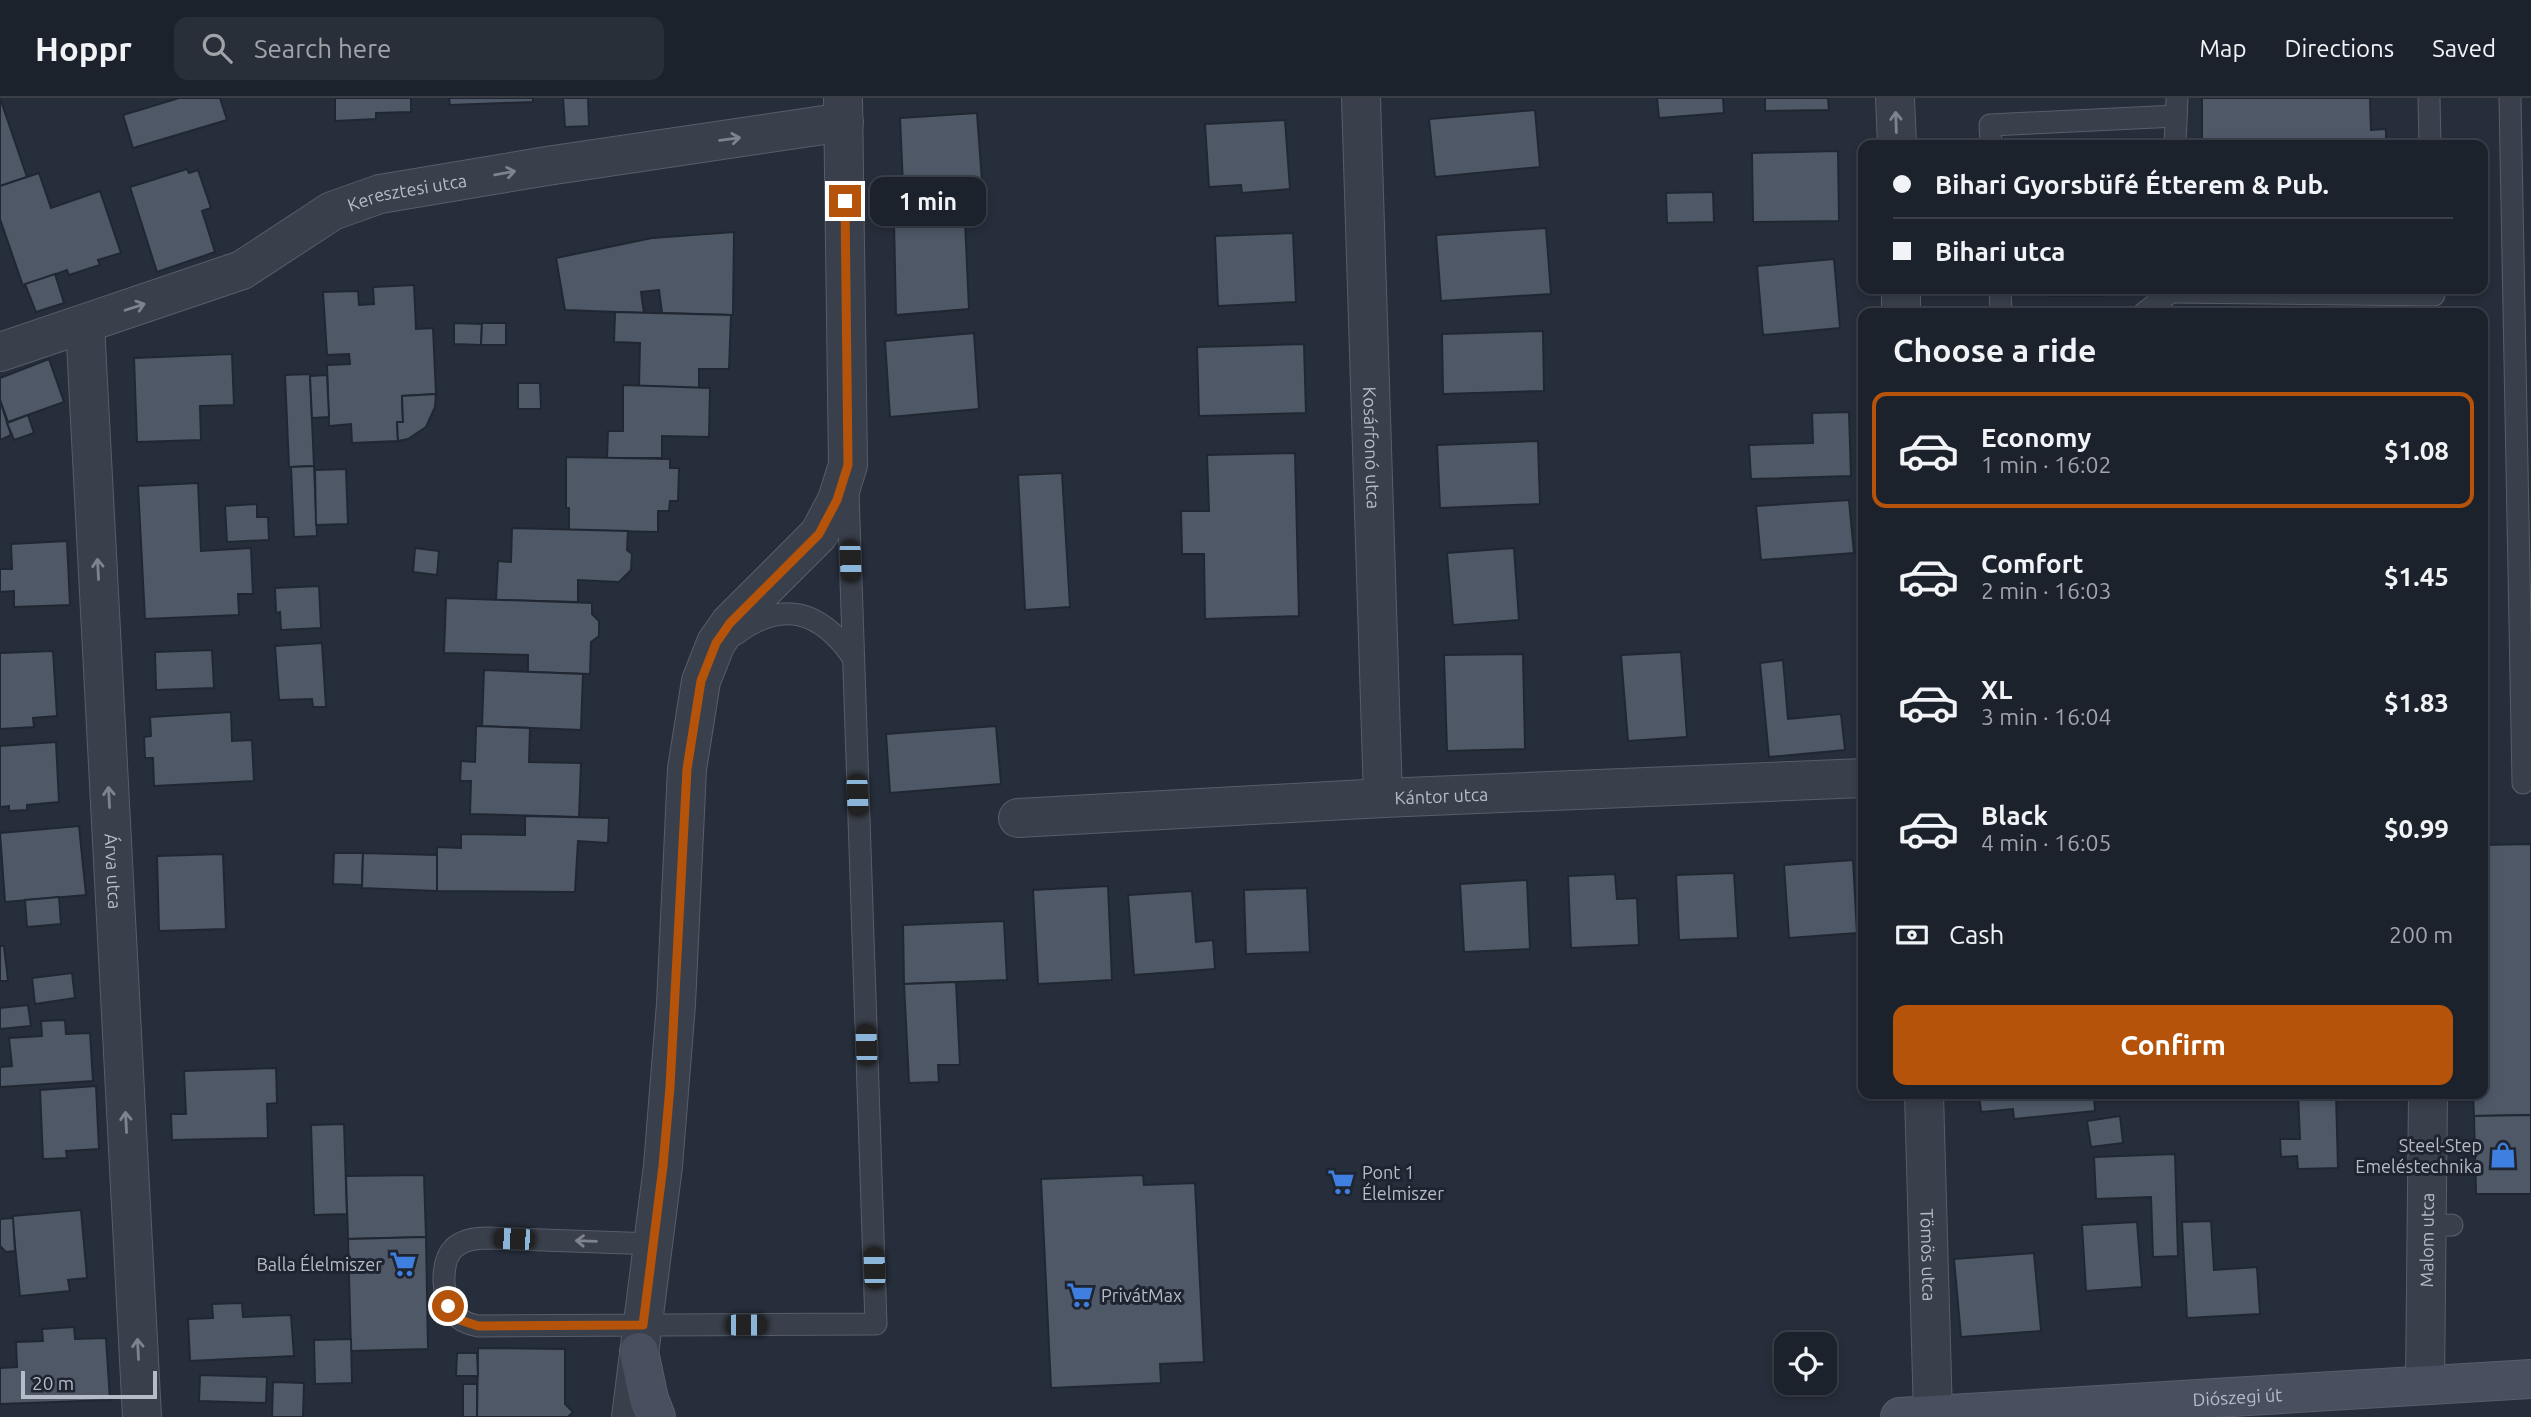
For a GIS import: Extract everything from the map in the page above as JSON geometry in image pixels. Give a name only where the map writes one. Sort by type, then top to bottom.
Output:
[{"type":"main road","points":[[641,1339],[649,1399],[656,1417]]},
{"type":"main road","name":"Diószegi út","points":[[1917,1416],[2531,1379]]},
{"type":"street","name":"Kosárfonó utca","points":[[1361,98],[1383,798]]},
{"type":"street","points":[[1895,98],[1896,140]]},
{"type":"street","points":[[631,1417],[654,1244],[670,1087],[687,769],[701,681],[722,633],[737,614],[819,534],[837,500],[848,465],[843,110]]},
{"type":"street","name":"Keresztesi utca","points":[[0,352],[242,270],[332,211],[380,194],[547,166],[843,110]]},
{"type":"street","name":"Árva utca","points":[[85,324],[142,1417]]},
{"type":"street","name":"Kántor utca","points":[[1018,818],[1383,798],[1858,778]]},
{"type":"street","name":"Tömös utca","points":[[1917,1416],[1924,1099]]},
{"type":"street","name":"Malom utca","points":[[2425,1385],[2439,1225],[2428,1099]]},
{"type":"lane","points":[[2429,98],[2430,140]]},
{"type":"lane","points":[[2510,98],[2523,783]]},
{"type":"lane","points":[[1991,140],[1990,125],[2177,107],[2175,140]]},
{"type":"lane","points":[[2150,308],[2166,294]]},
{"type":"lane","points":[[2288,294],[2434,299]]},
{"type":"lane","points":[[654,1244],[479,1238],[453,1248],[444,1263],[445,1297],[453,1314],[469,1325],[641,1339],[876,1324],[852,656],[848,465]]},
{"type":"lane","points":[[710,656],[755,622],[786,614],[803,615],[831,630],[852,656]]},
{"type":"building","points":[[0,98],[27,177],[0,186]]},
{"type":"building","points":[[179,98],[220,98],[227,120],[133,148],[123,115]]},
{"type":"building","points":[[335,98],[411,98],[411,112],[376,113],[376,119],[335,121]]},
{"type":"building","points":[[449,98],[533,98],[533,102],[450,105]]},
{"type":"building","points":[[563,98],[588,98],[589,126],[565,127]]},
{"type":"building","points":[[1657,98],[1723,98],[1724,113],[1659,118]]},
{"type":"building","points":[[1765,98],[1828,98],[1829,110],[1765,111]]},
{"type":"building","points":[[2202,98],[2370,98],[2371,130],[2386,129],[2386,140],[2202,140]]},
{"type":"building","points":[[1535,110],[1540,167],[1435,177],[1429,119]]},
{"type":"building","points":[[977,113],[982,181],[903,186],[900,118]]},
{"type":"building","points":[[1285,120],[1290,189],[1242,193],[1241,185],[1209,187],[1205,124]]},
{"type":"building","points":[[1838,151],[1839,221],[1753,222],[1752,153]]},
{"type":"building","points":[[187,169],[189,173],[198,170],[211,208],[202,211],[215,252],[157,272],[130,187]]},
{"type":"building","points":[[39,173],[51,208],[100,191],[121,253],[98,260],[100,265],[69,275],[67,270],[23,286],[0,219],[0,186]]},
{"type":"building","points":[[1713,192],[1714,222],[1667,223],[1666,193]]},
{"type":"building","points":[[965,222],[969,309],[896,315],[894,223]]},
{"type":"building","points":[[1546,228],[1551,294],[1441,301],[1436,235]]},
{"type":"building","points":[[734,232],[733,315],[662,313],[659,290],[641,292],[644,313],[565,310],[556,258],[652,238]]},
{"type":"building","points":[[1293,233],[1296,302],[1218,306],[1215,236]]},
{"type":"building","points":[[1834,259],[1840,328],[1763,335],[1757,266]]},
{"type":"building","points":[[55,274],[64,303],[36,312],[25,284]]},
{"type":"building","points":[[414,285],[416,329],[433,328],[436,394],[402,396],[403,422],[397,422],[398,441],[352,443],[351,424],[329,426],[327,365],[350,364],[349,354],[327,355],[323,292],[358,291],[359,305],[374,304],[373,287]]},
{"type":"building","points":[[2049,294],[2103,294],[2103,296]]},
{"type":"building","points":[[615,312],[731,315],[729,369],[699,369],[699,388],[639,386],[640,343],[614,342]]},
{"type":"building","points":[[454,323],[482,324],[481,345],[454,344]]},
{"type":"building","points":[[482,323],[506,323],[506,345],[481,345]]},
{"type":"building","points":[[1543,331],[1544,391],[1443,394],[1442,334]]},
{"type":"building","points":[[974,333],[979,409],[890,417],[885,341]]},
{"type":"building","points":[[1304,344],[1306,413],[1199,416],[1197,347]]},
{"type":"building","points":[[232,354],[234,405],[200,406],[201,440],[137,442],[134,358]]},
{"type":"building","points":[[49,359],[64,402],[8,422],[0,400],[0,378]]},
{"type":"building","points":[[310,374],[314,466],[289,467],[285,375]]},
{"type":"building","points":[[327,375],[329,417],[312,418],[310,376]]},
{"type":"building","points":[[518,383],[540,383],[541,409],[518,409]]},
{"type":"building","points":[[623,385],[710,388],[709,437],[662,436],[662,458],[607,458],[608,431],[623,431]]},
{"type":"building","points":[[436,394],[435,407],[426,427],[408,439],[398,441],[397,422],[403,422],[402,396]]},
{"type":"building","points":[[0,400],[11,435],[0,440]]},
{"type":"building","points":[[1849,412],[1851,476],[1751,479],[1749,445],[1813,443],[1812,413]]},
{"type":"building","points":[[28,415],[34,433],[14,440],[7,423]]},
{"type":"building","points":[[1538,441],[1540,504],[1440,508],[1437,445]]},
{"type":"building","points":[[1295,453],[1299,616],[1205,619],[1204,554],[1182,554],[1181,511],[1209,511],[1207,455]]},
{"type":"building","points":[[566,457],[670,459],[670,468],[679,468],[678,501],[670,501],[669,511],[658,511],[658,532],[569,530]]},
{"type":"building","points":[[314,466],[317,536],[294,537],[291,467]]},
{"type":"building","points":[[346,469],[348,524],[316,525],[315,470]]},
{"type":"building","points":[[1062,473],[1070,607],[1025,610],[1018,475]]},
{"type":"building","points":[[198,483],[201,551],[251,548],[253,594],[238,594],[239,615],[145,619],[138,486]]},
{"type":"building","points":[[1849,500],[1854,553],[1761,560],[1756,506]]},
{"type":"building","points":[[257,504],[257,517],[268,517],[269,540],[227,542],[225,506]]},
{"type":"building","points":[[512,528],[628,531],[627,550],[632,554],[631,570],[619,582],[578,580],[578,602],[496,600],[498,561],[511,562]]},
{"type":"building","points":[[67,541],[70,605],[14,607],[14,591],[0,592],[0,569],[12,569],[11,544]]},
{"type":"building","points":[[415,548],[439,551],[437,575],[413,572]]},
{"type":"building","points":[[1514,548],[1519,620],[1453,625],[1447,553]]},
{"type":"building","points":[[319,586],[321,628],[281,630],[280,612],[276,613],[275,588]]},
{"type":"building","points":[[446,598],[592,603],[592,614],[599,621],[599,636],[591,642],[590,674],[528,672],[528,655],[444,653]]},
{"type":"building","points":[[322,643],[326,707],[313,707],[312,699],[279,700],[275,646]]},
{"type":"building","points":[[212,650],[214,688],[156,690],[155,652]]},
{"type":"building","points":[[53,651],[57,716],[33,718],[34,727],[0,729],[0,653]]},
{"type":"building","points":[[1681,652],[1687,737],[1628,741],[1621,655]]},
{"type":"building","points":[[1523,654],[1525,749],[1447,751],[1444,655]]},
{"type":"building","points":[[1783,660],[1788,719],[1841,714],[1845,750],[1769,757],[1760,663]]},
{"type":"building","points":[[484,670],[583,674],[581,730],[482,726]]},
{"type":"building","points":[[231,712],[232,741],[252,740],[254,781],[154,786],[153,758],[145,758],[144,737],[151,736],[150,717]]},
{"type":"building","points":[[476,726],[530,728],[529,762],[581,763],[579,817],[470,814],[471,781],[460,781],[461,761],[475,762]]},
{"type":"building","points":[[996,726],[1001,784],[890,793],[886,734]]},
{"type":"building","points":[[56,742],[59,802],[27,805],[27,810],[9,811],[9,806],[0,807],[0,746]]},
{"type":"building","points":[[525,816],[609,818],[608,843],[578,841],[575,892],[437,891],[437,847],[461,848],[461,834],[525,835]]},
{"type":"building","points":[[79,826],[86,895],[5,902],[0,833]]},
{"type":"building","points":[[2531,844],[2531,1115],[2474,1116],[2473,1099],[2488,1099],[2488,845]]},
{"type":"building","points":[[334,853],[363,853],[362,885],[333,884]]},
{"type":"building","points":[[363,853],[437,855],[437,891],[362,888]]},
{"type":"building","points":[[223,854],[226,929],[159,931],[157,856]]},
{"type":"building","points":[[1853,860],[1857,933],[1789,938],[1784,865]]},
{"type":"building","points":[[1734,873],[1738,938],[1679,940],[1676,875]]},
{"type":"building","points":[[1615,874],[1617,899],[1637,898],[1639,945],[1571,948],[1568,876]]},
{"type":"building","points":[[1527,880],[1530,949],[1464,952],[1460,884]]},
{"type":"building","points":[[1108,886],[1112,980],[1038,984],[1033,890]]},
{"type":"building","points":[[1307,888],[1310,952],[1246,954],[1244,890]]},
{"type":"building","points":[[1192,891],[1196,942],[1213,940],[1215,969],[1134,975],[1128,895]]},
{"type":"building","points":[[59,897],[61,924],[27,927],[25,900]]},
{"type":"building","points":[[1004,921],[1007,980],[904,984],[903,925]]},
{"type":"building","points":[[0,946],[4,946],[8,981],[0,981]]},
{"type":"building","points":[[72,973],[75,998],[35,1004],[32,978]]},
{"type":"building","points":[[956,982],[960,1065],[938,1065],[939,1082],[909,1083],[904,984]]},
{"type":"building","points":[[28,1005],[31,1026],[0,1029],[0,1008]]},
{"type":"building","points":[[65,1020],[66,1034],[90,1033],[93,1081],[0,1087],[0,1067],[12,1066],[9,1038],[42,1036],[41,1021]]},
{"type":"building","points":[[276,1068],[277,1103],[267,1104],[268,1138],[172,1140],[171,1114],[186,1114],[184,1071]]},
{"type":"building","points":[[96,1086],[99,1149],[66,1151],[67,1158],[43,1159],[40,1090]]},
{"type":"building","points":[[1980,1099],[2094,1099],[2095,1111],[2014,1119],[2013,1109],[1981,1112]]},
{"type":"building","points":[[2298,1099],[2336,1099],[2338,1168],[2298,1169],[2297,1156],[2281,1157],[2280,1139],[2300,1139]]},
{"type":"building","name":"Steel-Step Emeléstechnika","points":[[2531,1115],[2531,1194],[2476,1194],[2474,1116]]},
{"type":"building","points":[[2120,1116],[2123,1143],[2091,1147],[2087,1121]]},
{"type":"building","points":[[344,1124],[347,1214],[314,1215],[311,1125]]},
{"type":"building","points":[[2175,1154],[2178,1256],[2153,1257],[2151,1197],[2096,1199],[2094,1157]]},
{"type":"building","points":[[424,1175],[426,1237],[348,1239],[346,1176]]},
{"type":"building","points":[[1143,1175],[1144,1185],[1195,1183],[1204,1362],[1160,1364],[1161,1383],[1051,1388],[1041,1179]]},
{"type":"building","points":[[81,1210],[87,1278],[68,1280],[70,1291],[20,1296],[12,1216]]},
{"type":"building","points":[[13,1218],[15,1251],[6,1252],[0,1246],[0,1219]]},
{"type":"building","points":[[2211,1221],[2214,1270],[2257,1267],[2260,1314],[2187,1318],[2182,1222]]},
{"type":"building","points":[[2137,1222],[2142,1287],[2086,1291],[2082,1225]]},
{"type":"building","points":[[426,1237],[428,1349],[351,1351],[348,1239]]},
{"type":"building","points":[[2034,1253],[2041,1331],[1961,1337],[1954,1259]]},
{"type":"building","points":[[242,1303],[243,1317],[291,1315],[294,1356],[190,1361],[188,1319],[213,1318],[212,1304]]},
{"type":"building","points":[[74,1327],[75,1339],[106,1338],[110,1400],[0,1404],[0,1368],[17,1367],[16,1342],[43,1341],[42,1329]]},
{"type":"building","points":[[351,1339],[352,1383],[315,1384],[314,1340]]},
{"type":"building","points":[[478,1348],[565,1349],[565,1404],[573,1412],[568,1417],[477,1417]]},
{"type":"building","points":[[457,1353],[477,1353],[478,1376],[456,1376]]},
{"type":"building","points":[[200,1375],[267,1377],[266,1403],[199,1401]]},
{"type":"building","points":[[273,1382],[304,1383],[303,1417],[272,1417]]},
{"type":"building","points":[[463,1384],[477,1384],[477,1417],[463,1417]]},
{"type":"place","name":"Steel-Step Emeléstechnika","points":[[2503,1155]]},
{"type":"place","name":"Pont 1 Élelmiszer","points":[[1341,1182]]},
{"type":"place","name":"Balla Élelmiszer","points":[[403,1264]]},
{"type":"place","name":"PrivátMax","points":[[1080,1295]]},
{"type":"route","points":[[448,1306],[460,1320],[478,1326],[643,1325],[670,1087],[687,769],[695,709],[701,681],[722,633],[737,614],[819,534],[837,500],[848,465],[845,201]]}]
